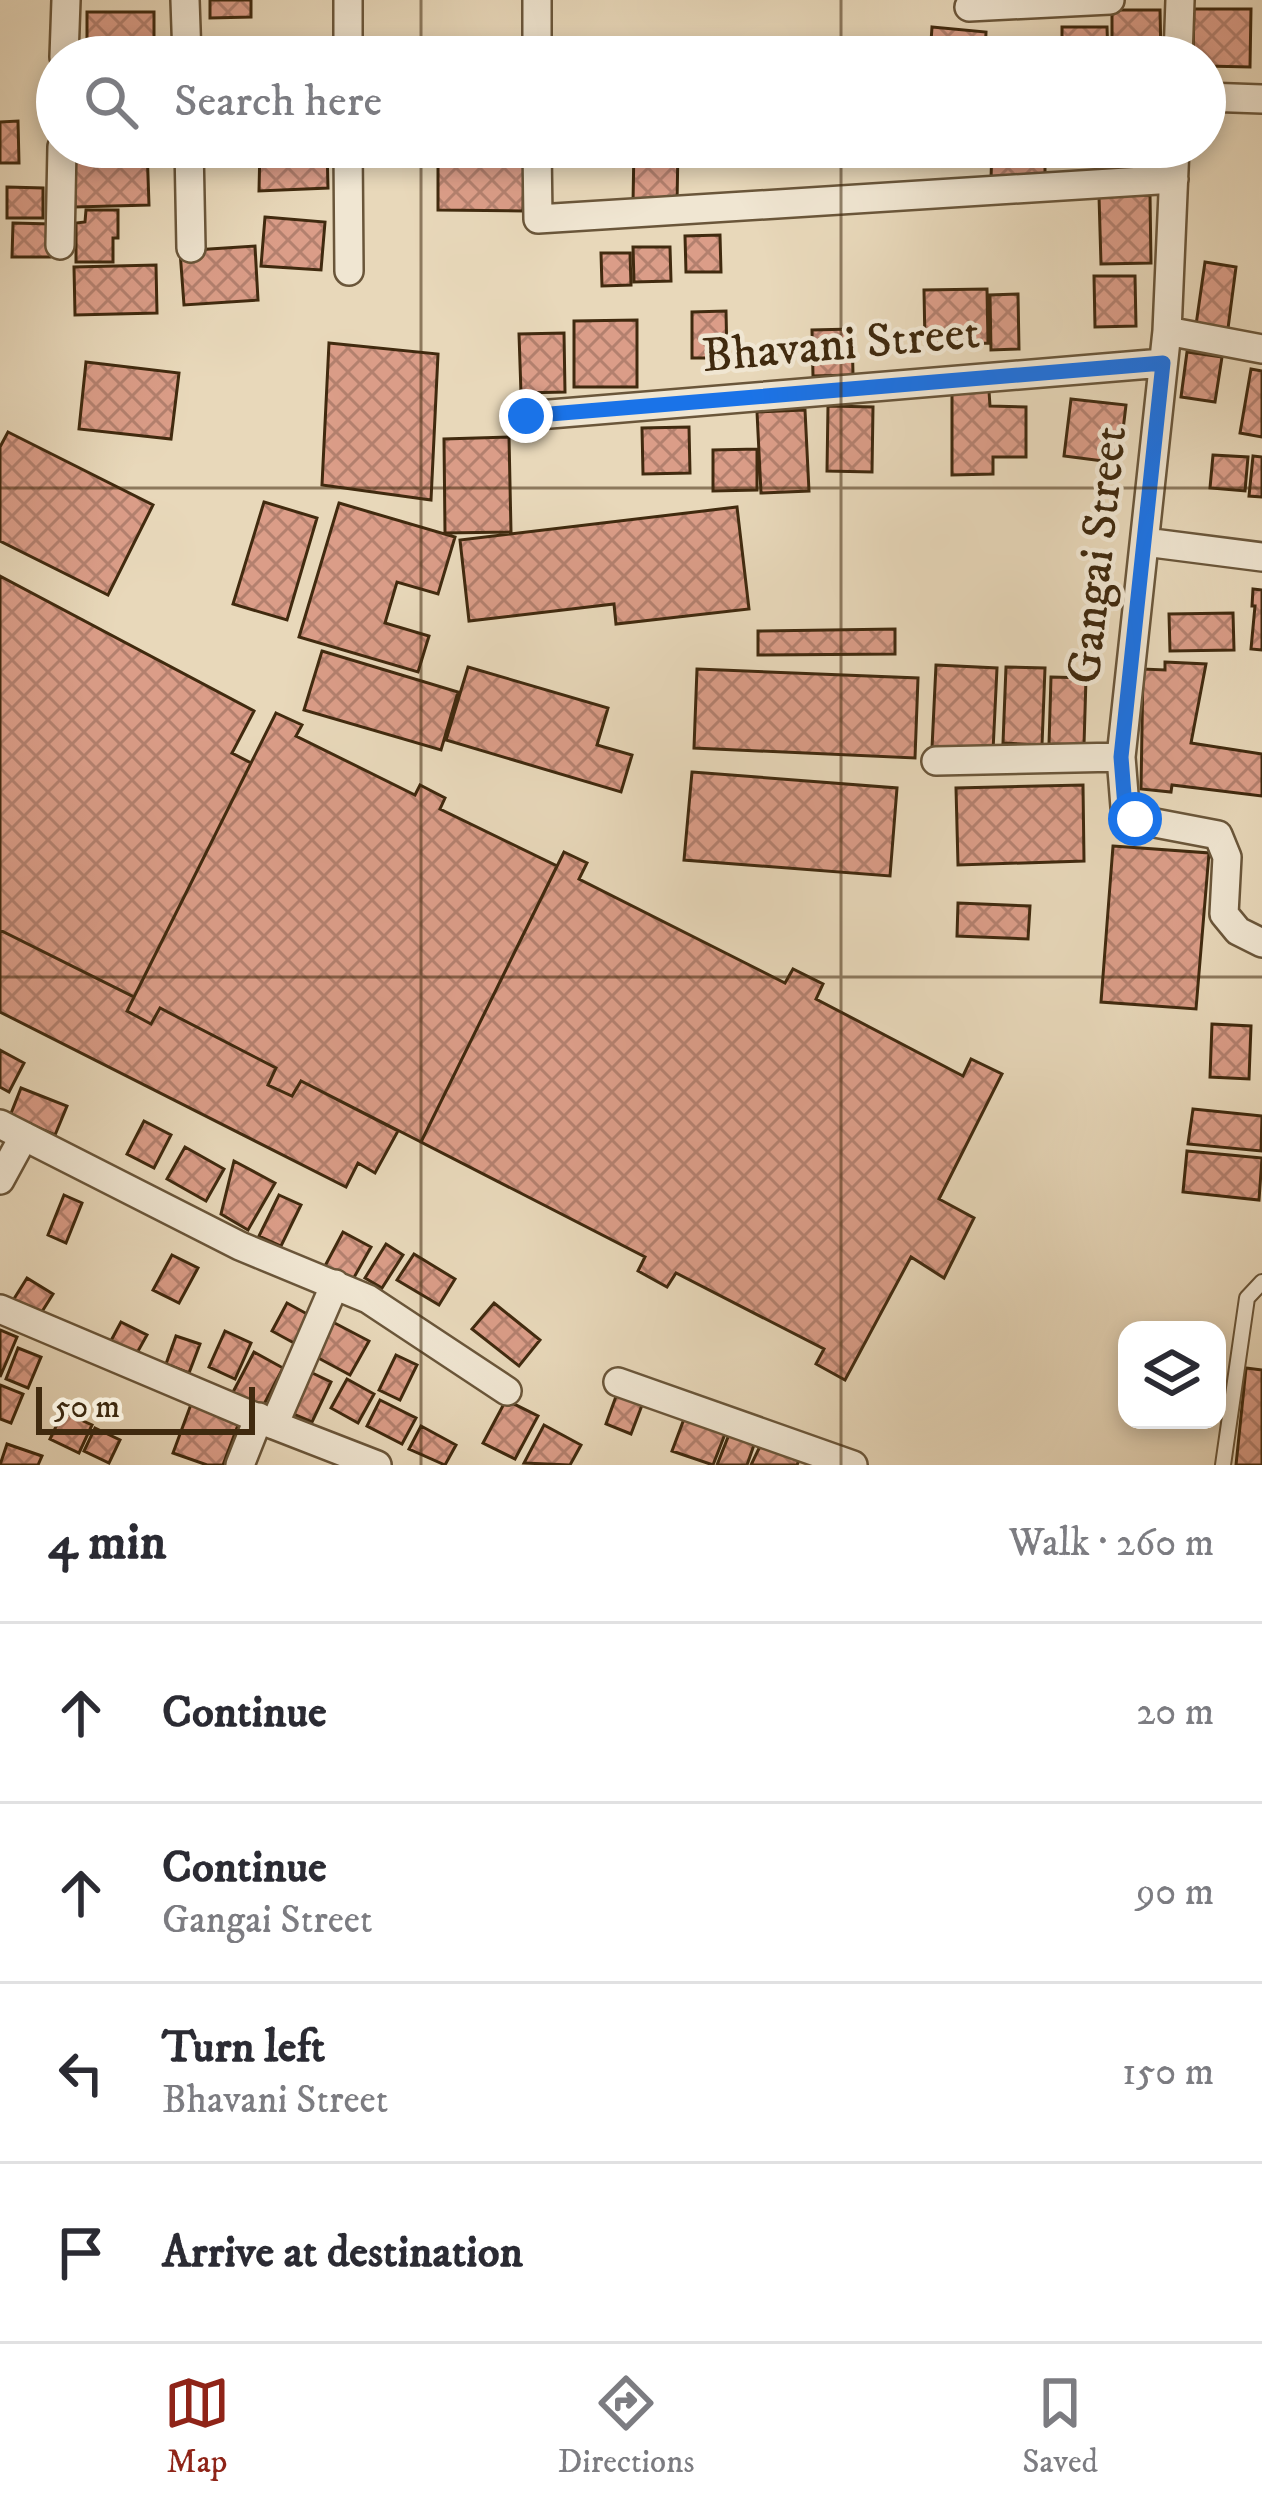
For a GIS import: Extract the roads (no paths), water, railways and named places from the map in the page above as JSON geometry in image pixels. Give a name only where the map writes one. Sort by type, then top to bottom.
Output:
[{"type":"street","points":[[65,36],[66,0]]},
{"type":"street","points":[[185,0],[186,36]]},
{"type":"street","points":[[348,0],[348,36]]},
{"type":"street","points":[[537,0],[537,36]]},
{"type":"street","points":[[970,7],[1110,0]]},
{"type":"street","points":[[1179,36],[1180,0]]},
{"type":"street","points":[[1226,98],[1262,98]]},
{"type":"street","points":[[60,245],[62,168]]},
{"type":"street","points":[[189,168],[191,248]]},
{"type":"street","points":[[348,168],[349,271]]},
{"type":"street","points":[[537,168],[538,219],[1174,179]]},
{"type":"street","name":"Gangai Street","points":[[1174,168],[1167,331],[1121,757],[1125,807],[1135,819],[1218,836],[1227,857],[1224,914],[1238,931],[1262,943]]},
{"type":"street","points":[[1167,331],[1262,349]]},
{"type":"street","name":"Bhavani Street","points":[[526,416],[1163,363]]},
{"type":"street","points":[[1145,542],[1262,557]]},
{"type":"street","points":[[936,760],[1121,757]]},
{"type":"street","points":[[0,1180],[12,1130],[240,1246],[368,1299],[507,1391]]},
{"type":"street","points":[[240,1465],[335,1284]]},
{"type":"street","points":[[0,1309],[377,1465]]},
{"type":"street","points":[[618,1382],[853,1465]]},
{"type":"lane","points":[[1222,1465],[1247,1298],[1262,1282]]}]
